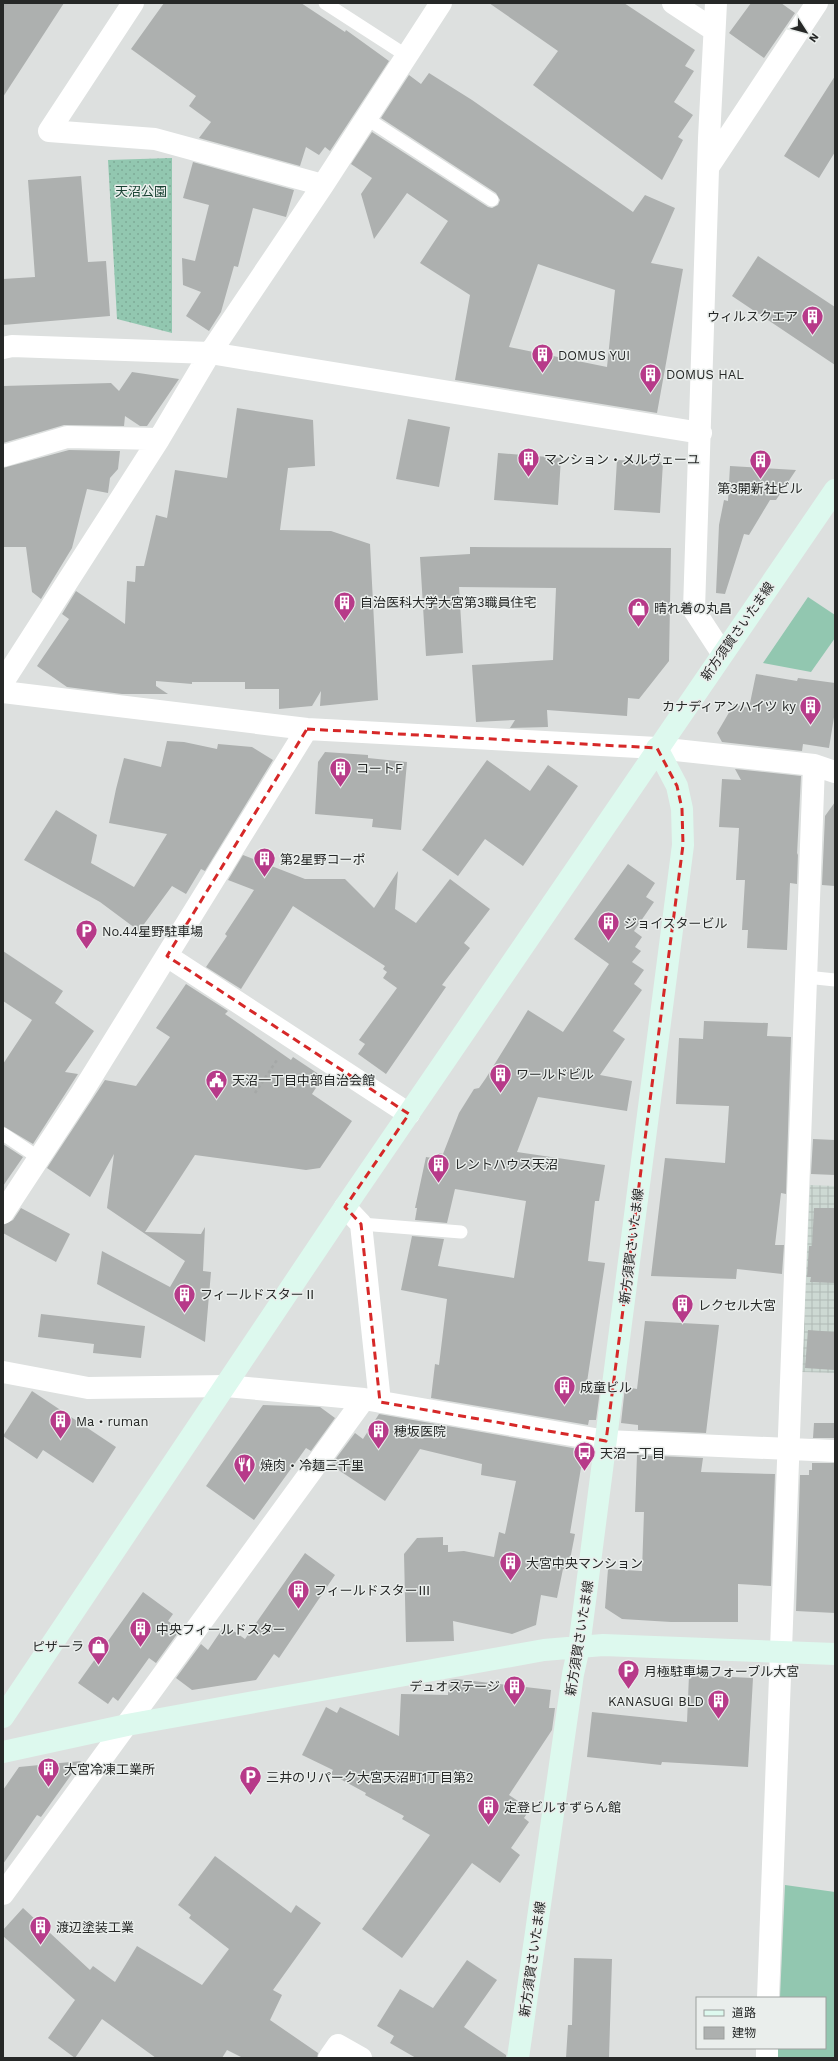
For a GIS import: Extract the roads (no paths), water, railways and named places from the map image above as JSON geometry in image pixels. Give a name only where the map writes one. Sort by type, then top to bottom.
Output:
[{"type":"street","points":[[133,3],[49,131],[155,139],[324,185]]},
{"type":"street","points":[[3,682],[159,439],[210,353],[324,185],[441,3]]},
{"type":"street","points":[[673,3],[714,30]]},
{"type":"street","points":[[716,3],[694,610],[722,653]]},
{"type":"street","points":[[709,166],[817,3]]},
{"type":"street","points":[[3,348],[12,346],[210,353],[701,433]]},
{"type":"street","points":[[3,456],[68,437],[159,439]]},
{"type":"street","name":"新方須賀さいたま線","points":[[518,2058],[578,1647],[683,845],[682,809],[677,786],[657,748],[835,490]]},
{"type":"street","points":[[3,692],[307,729],[657,748],[814,765],[835,772]]},
{"type":"street","points":[[3,1213],[40,1158],[167,956],[307,729]]},
{"type":"street","points":[[3,1717],[345,1207],[657,748]]},
{"type":"street","points":[[768,1997],[814,765]]},
{"type":"street","points":[[167,956],[409,1114]]},
{"type":"street","points":[[3,1894],[127,1725],[372,1401],[361,1224],[345,1207]]},
{"type":"street","points":[[3,1372],[88,1388],[226,1386],[372,1401],[606,1441],[835,1451]]},
{"type":"street","points":[[3,1752],[127,1725],[544,1650],[603,1645],[835,1654]]},
{"type":"street","points":[[329,2058],[338,2044],[361,2058]]},
{"type":"lane","points":[[325,3],[407,56]]},
{"type":"lane","points":[[366,118],[492,200]]},
{"type":"lane","points":[[806,977],[835,980]]},
{"type":"lane","points":[[3,1134],[40,1158]]},
{"type":"lane","points":[[361,1224],[461,1232]]},
{"type":"place","name":"ウィルスクエア","points":[[813,336]]},
{"type":"place","name":"DOMUS YUI","points":[[542,374]]},
{"type":"place","name":"DOMUS HAL","points":[[651,394]]},
{"type":"place","name":"マンション・メルヴェーユ","points":[[528,478]]},
{"type":"place","name":"第3開新社ビル","points":[[760,480]]},
{"type":"place","name":"自治医科大学大宮第3職員住宅","points":[[344,622]]},
{"type":"place","name":"晴れ着の丸昌","points":[[638,628]]},
{"type":"place","name":"カナディアンハイツ ky","points":[[811,726]]},
{"type":"place","name":"コートF","points":[[341,788]]},
{"type":"place","name":"第2星野コーポ","points":[[264,878]]},
{"type":"place","name":"ジョイスタービル","points":[[608,942]]},
{"type":"place","name":"No.44星野駐車場","points":[[87,950]]},
{"type":"place","name":"ワールドビル","points":[[500,1094]]},
{"type":"place","name":"天沼一丁目中部自治会館","points":[[216,1100]]},
{"type":"place","name":"レントハウス天沼","points":[[438,1184]]},
{"type":"place","name":"フィールドスターⅡ","points":[[185,1314]]},
{"type":"place","name":"レクセル大宮","points":[[682,1324]]},
{"type":"place","name":"成童ビル","points":[[564,1406]]},
{"type":"place","name":"Ma・ruman","points":[[60,1440]]},
{"type":"place","name":"穂坂医院","points":[[379,1450]]},
{"type":"place","name":"天沼一丁目","points":[[584,1472]]},
{"type":"place","name":"焼肉・冷麺三千里","points":[[244,1484]]},
{"type":"place","name":"大宮中央マンション","points":[[511,1582]]},
{"type":"place","name":"フィールドスターⅢ","points":[[298,1610]]},
{"type":"place","name":"中央フィールドスター","points":[[141,1648]]},
{"type":"place","name":"ピザーラ","points":[[99,1666]]},
{"type":"place","name":"月極駐車場フォーブル大宮","points":[[629,1690]]},
{"type":"place","name":"デュオステージ","points":[[515,1706]]},
{"type":"place","name":"KANASUGI BLD","points":[[719,1720]]},
{"type":"place","name":"大宮冷凍工業所","points":[[49,1788]]},
{"type":"place","name":"三井のリパーク大宮天沼町1丁目第2","points":[[250,1796]]},
{"type":"place","name":"定登ビルすずらん館","points":[[489,1826]]},
{"type":"place","name":"渡辺塗装工業","points":[[41,1946]]},
{"type":"park label","name":"天沼公園","points":[[141,191]]}]
